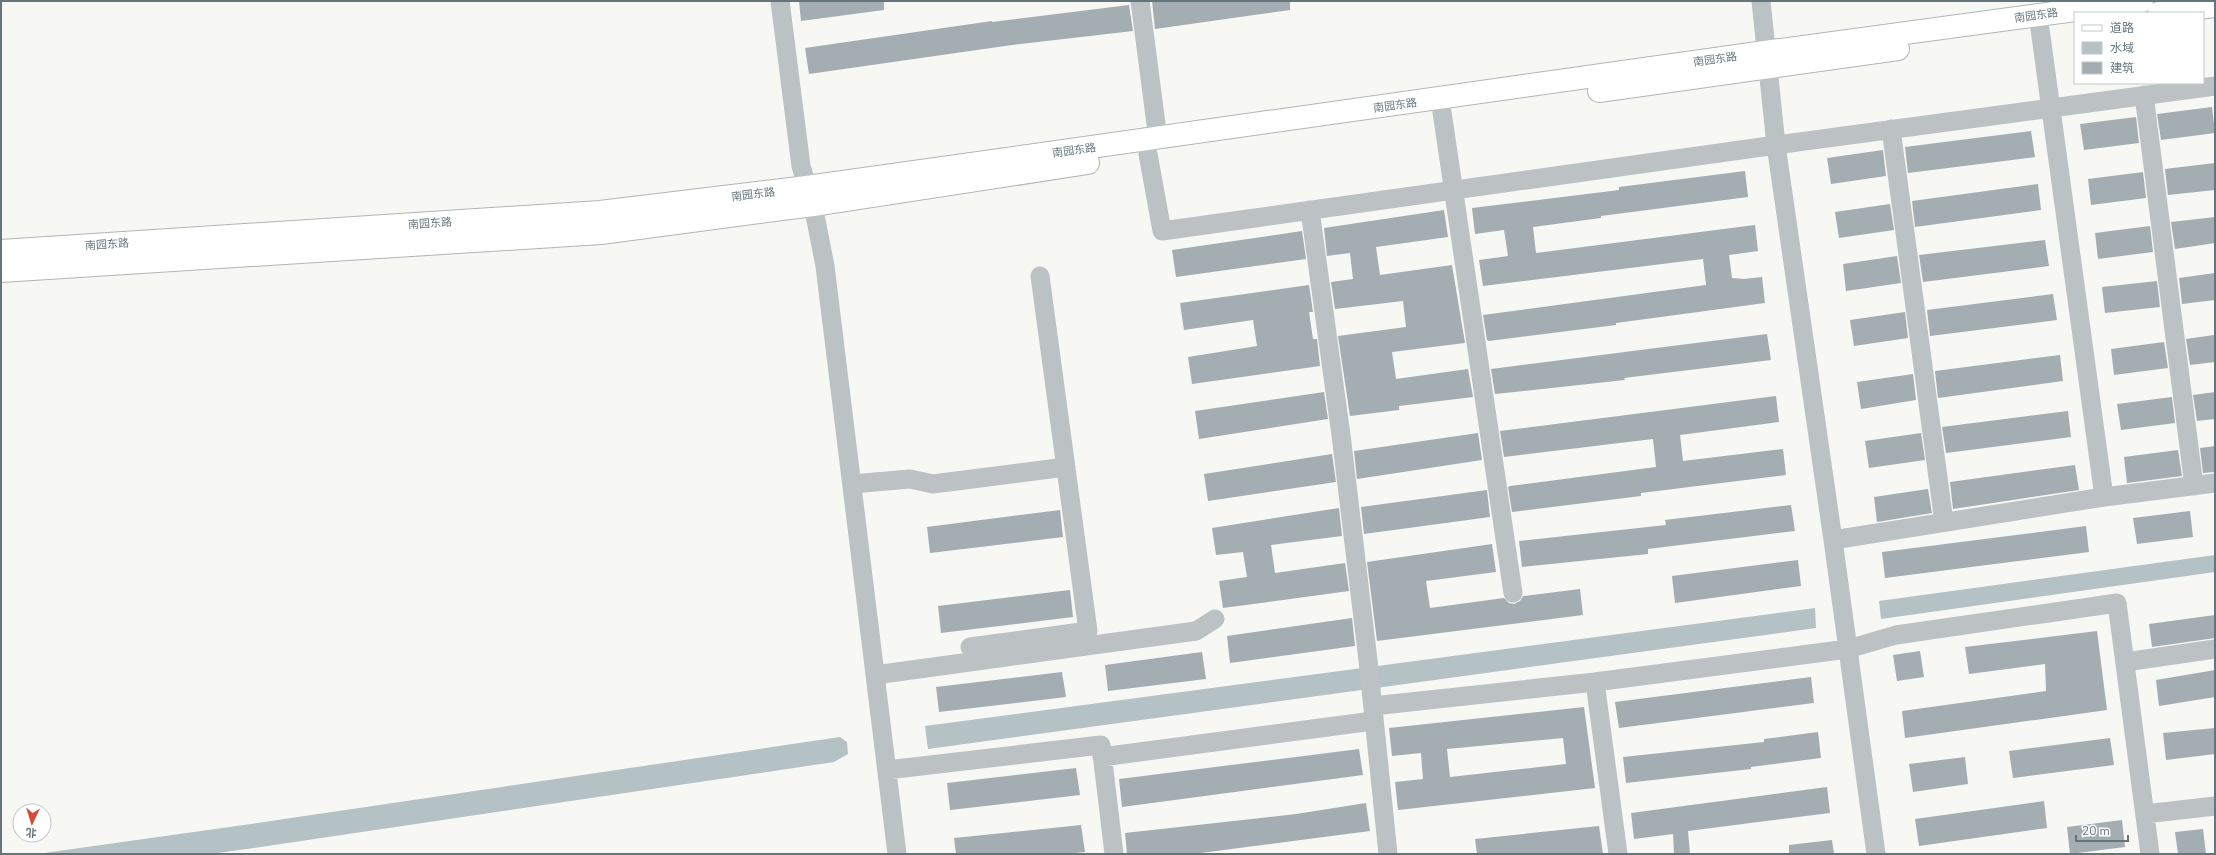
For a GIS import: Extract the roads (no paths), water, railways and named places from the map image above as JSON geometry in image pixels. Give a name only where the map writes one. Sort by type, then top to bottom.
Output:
[{"type":"main road","name":"南园东路","points":[[1,251],[600,212],[810,196],[1148,154],[1442,112],[2142,1]]},
{"type":"main road","points":[[2167,12],[2215,6]]},
{"type":"main road","name":"南园东路","points":[[1,271],[601,233],[810,196],[1766,60],[2074,24]]},
{"type":"street","points":[[780,1],[801,166],[810,196],[825,266],[897,854]]},
{"type":"street","points":[[1140,1],[1156,124]]},
{"type":"street","points":[[1761,1],[1776,145],[1833,540],[1876,854]]},
{"type":"street","points":[[2040,29],[2104,497]]},
{"type":"street","points":[[1148,154],[1162,231],[1891,129],[2215,86]]},
{"type":"street","points":[[2144,95],[2194,486]]},
{"type":"street","points":[[1442,112],[1513,593]]},
{"type":"street","points":[[1891,129],[1944,522]]},
{"type":"street","points":[[1310,210],[1340,427],[1368,660],[1388,854]]},
{"type":"street","points":[[970,647],[1088,631],[1040,276]]},
{"type":"street","points":[[852,484],[910,479],[933,484],[1066,467]]},
{"type":"street","points":[[1833,540],[2104,497],[2215,483]]},
{"type":"street","points":[[1102,757],[1373,706],[1595,682],[1848,648],[1896,635],[2117,603],[2150,854]]},
{"type":"street","points":[[875,675],[1196,631],[1215,619]]},
{"type":"street","points":[[2124,662],[2215,649]]},
{"type":"street","points":[[1595,682],[1618,854]]},
{"type":"street","points":[[887,770],[1101,745],[1114,854]]},
{"type":"street","points":[[2145,814],[2215,806]]},
{"type":"water","points":[[2215,555],[2215,572],[1881,619],[1879,601]]},
{"type":"water","points":[[1815,608],[1816,628],[928,749],[925,726]]},
{"type":"water","points":[[840,737],[847,742],[848,754],[834,762],[254,848],[210,854],[37,854],[264,822]]}]
